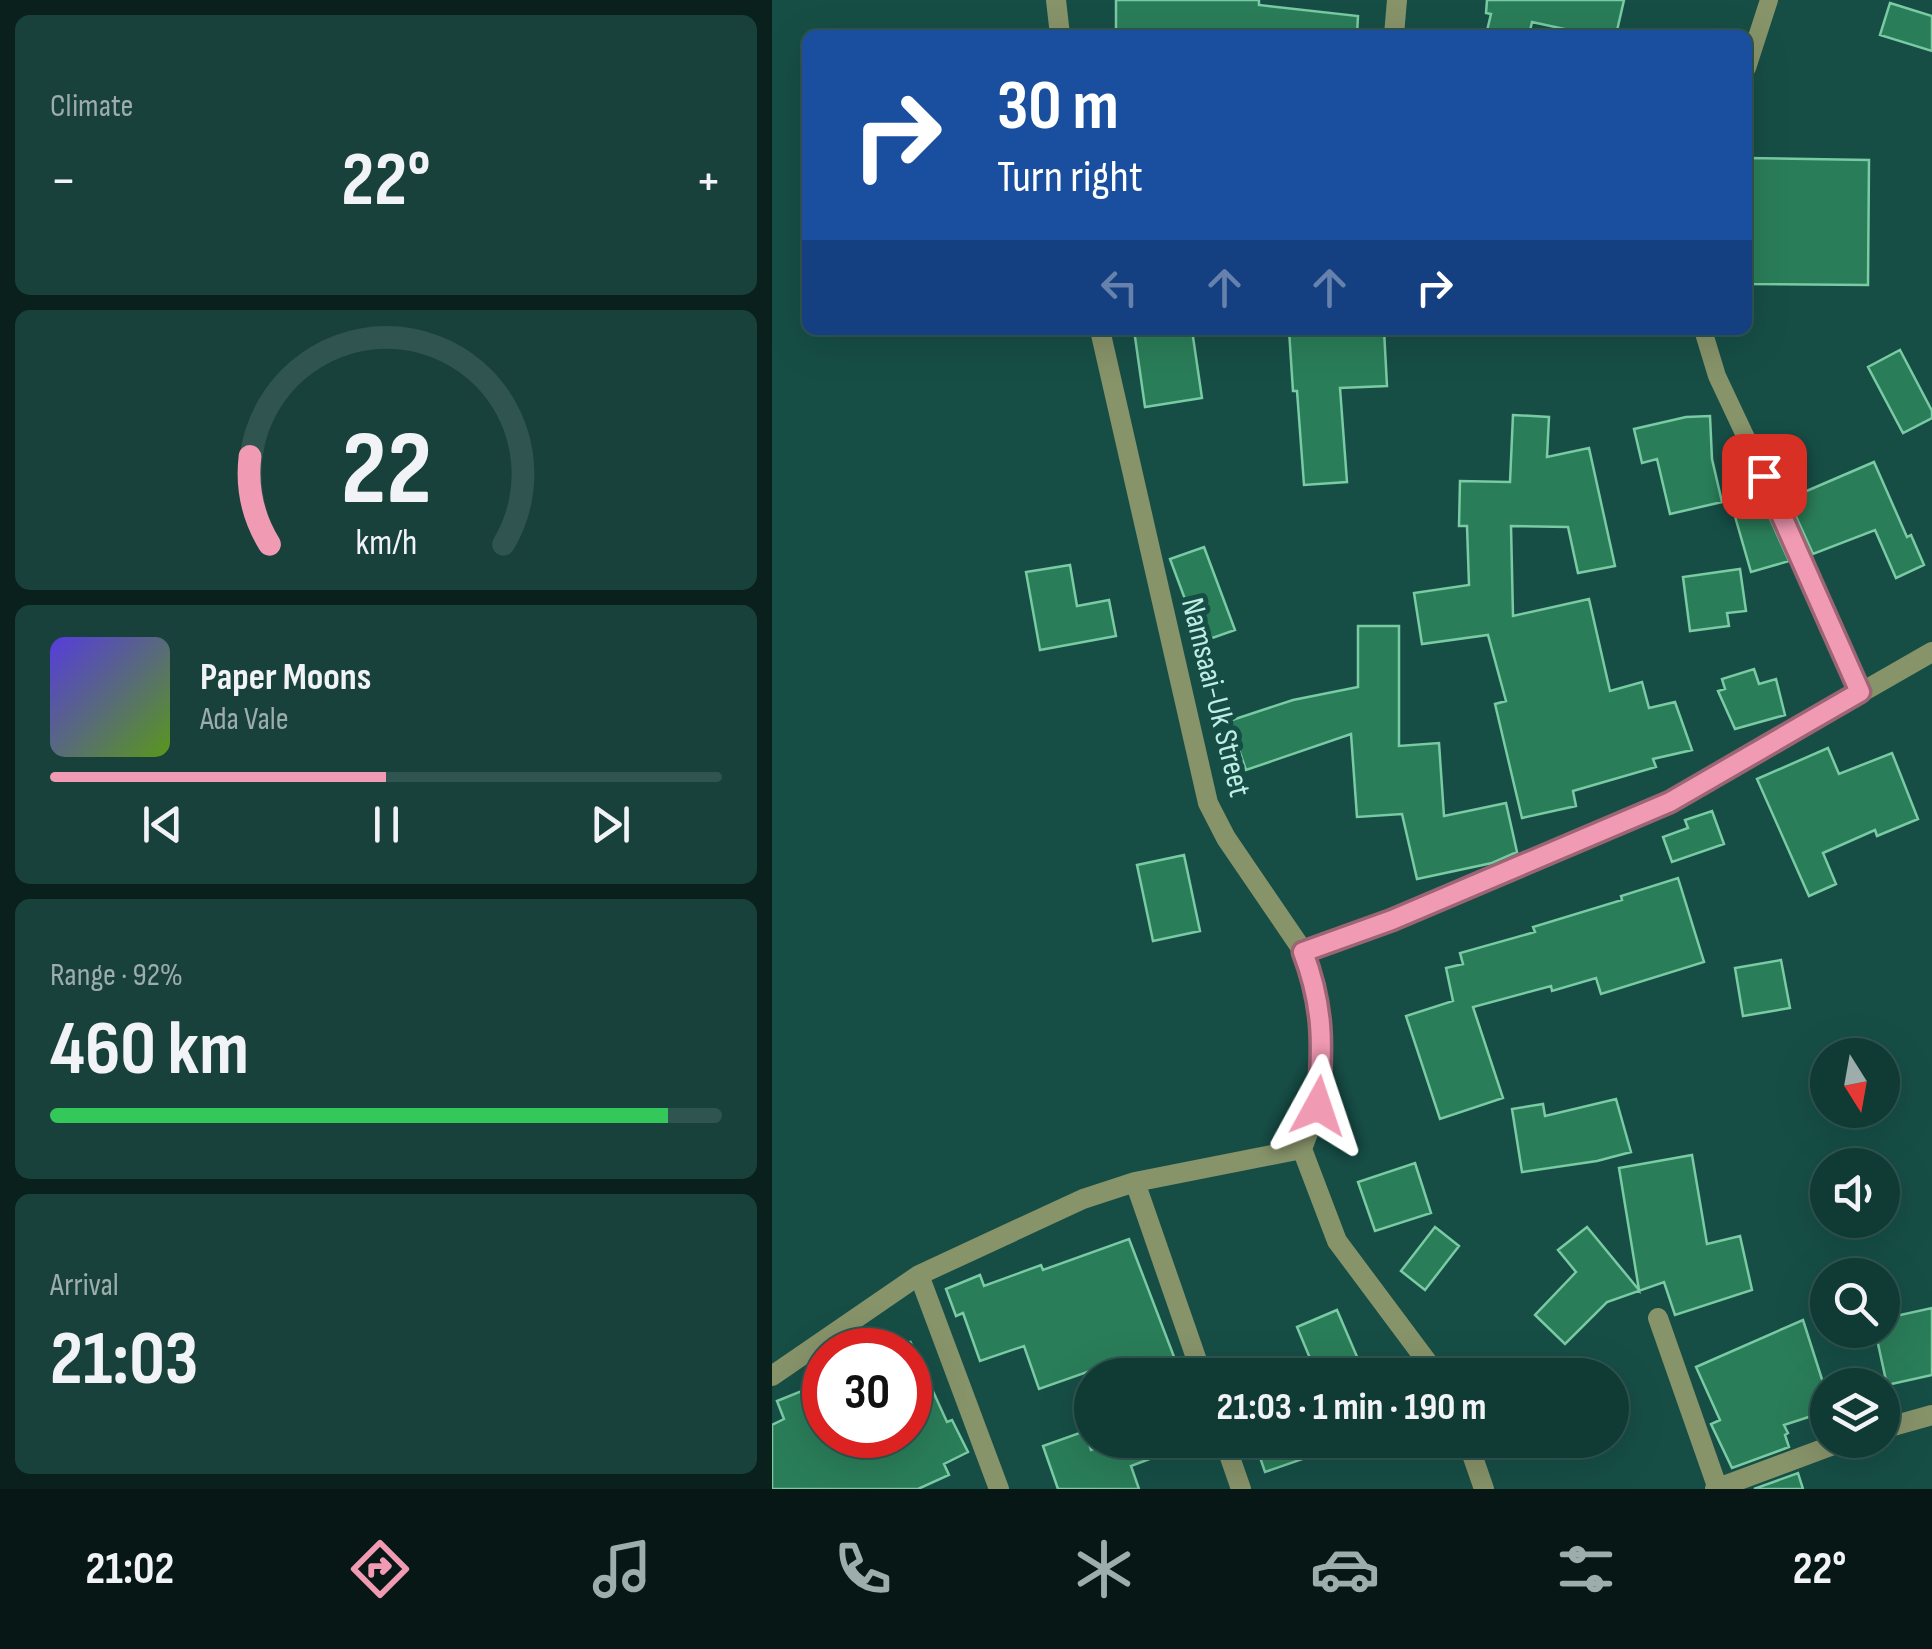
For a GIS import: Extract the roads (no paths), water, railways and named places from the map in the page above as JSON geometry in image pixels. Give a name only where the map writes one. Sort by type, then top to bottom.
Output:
[{"type":"street","points":[[1056,0],[1059,30]]},
{"type":"street","points":[[1394,30],[1397,0]]},
{"type":"street","name":"Namsaai-Uk Street","points":[[1101,335],[1208,803],[1226,838],[1303,952],[1316,986],[1323,1050],[1318,1106],[1302,1149]]},
{"type":"street","points":[[1303,952],[1392,920],[1670,802],[1932,652]]},
{"type":"street","points":[[772,1376],[919,1275],[1083,1200],[1135,1182],[1302,1149],[1337,1241],[1424,1358]]},
{"type":"street","points":[[1135,1182],[1196,1358]]},
{"type":"street","points":[[919,1275],[999,1489]]},
{"type":"street","points":[[1658,1318],[1717,1489],[1810,1454]]},
{"type":"street","points":[[1900,1424],[1932,1415]]},
{"type":"street","points":[[1231,1458],[1242,1489]]},
{"type":"street","points":[[1473,1458],[1484,1489]]},
{"type":"lane","points":[[1752,53],[1769,0]]},
{"type":"lane","points":[[1705,335],[1717,376],[1860,692]]}]
